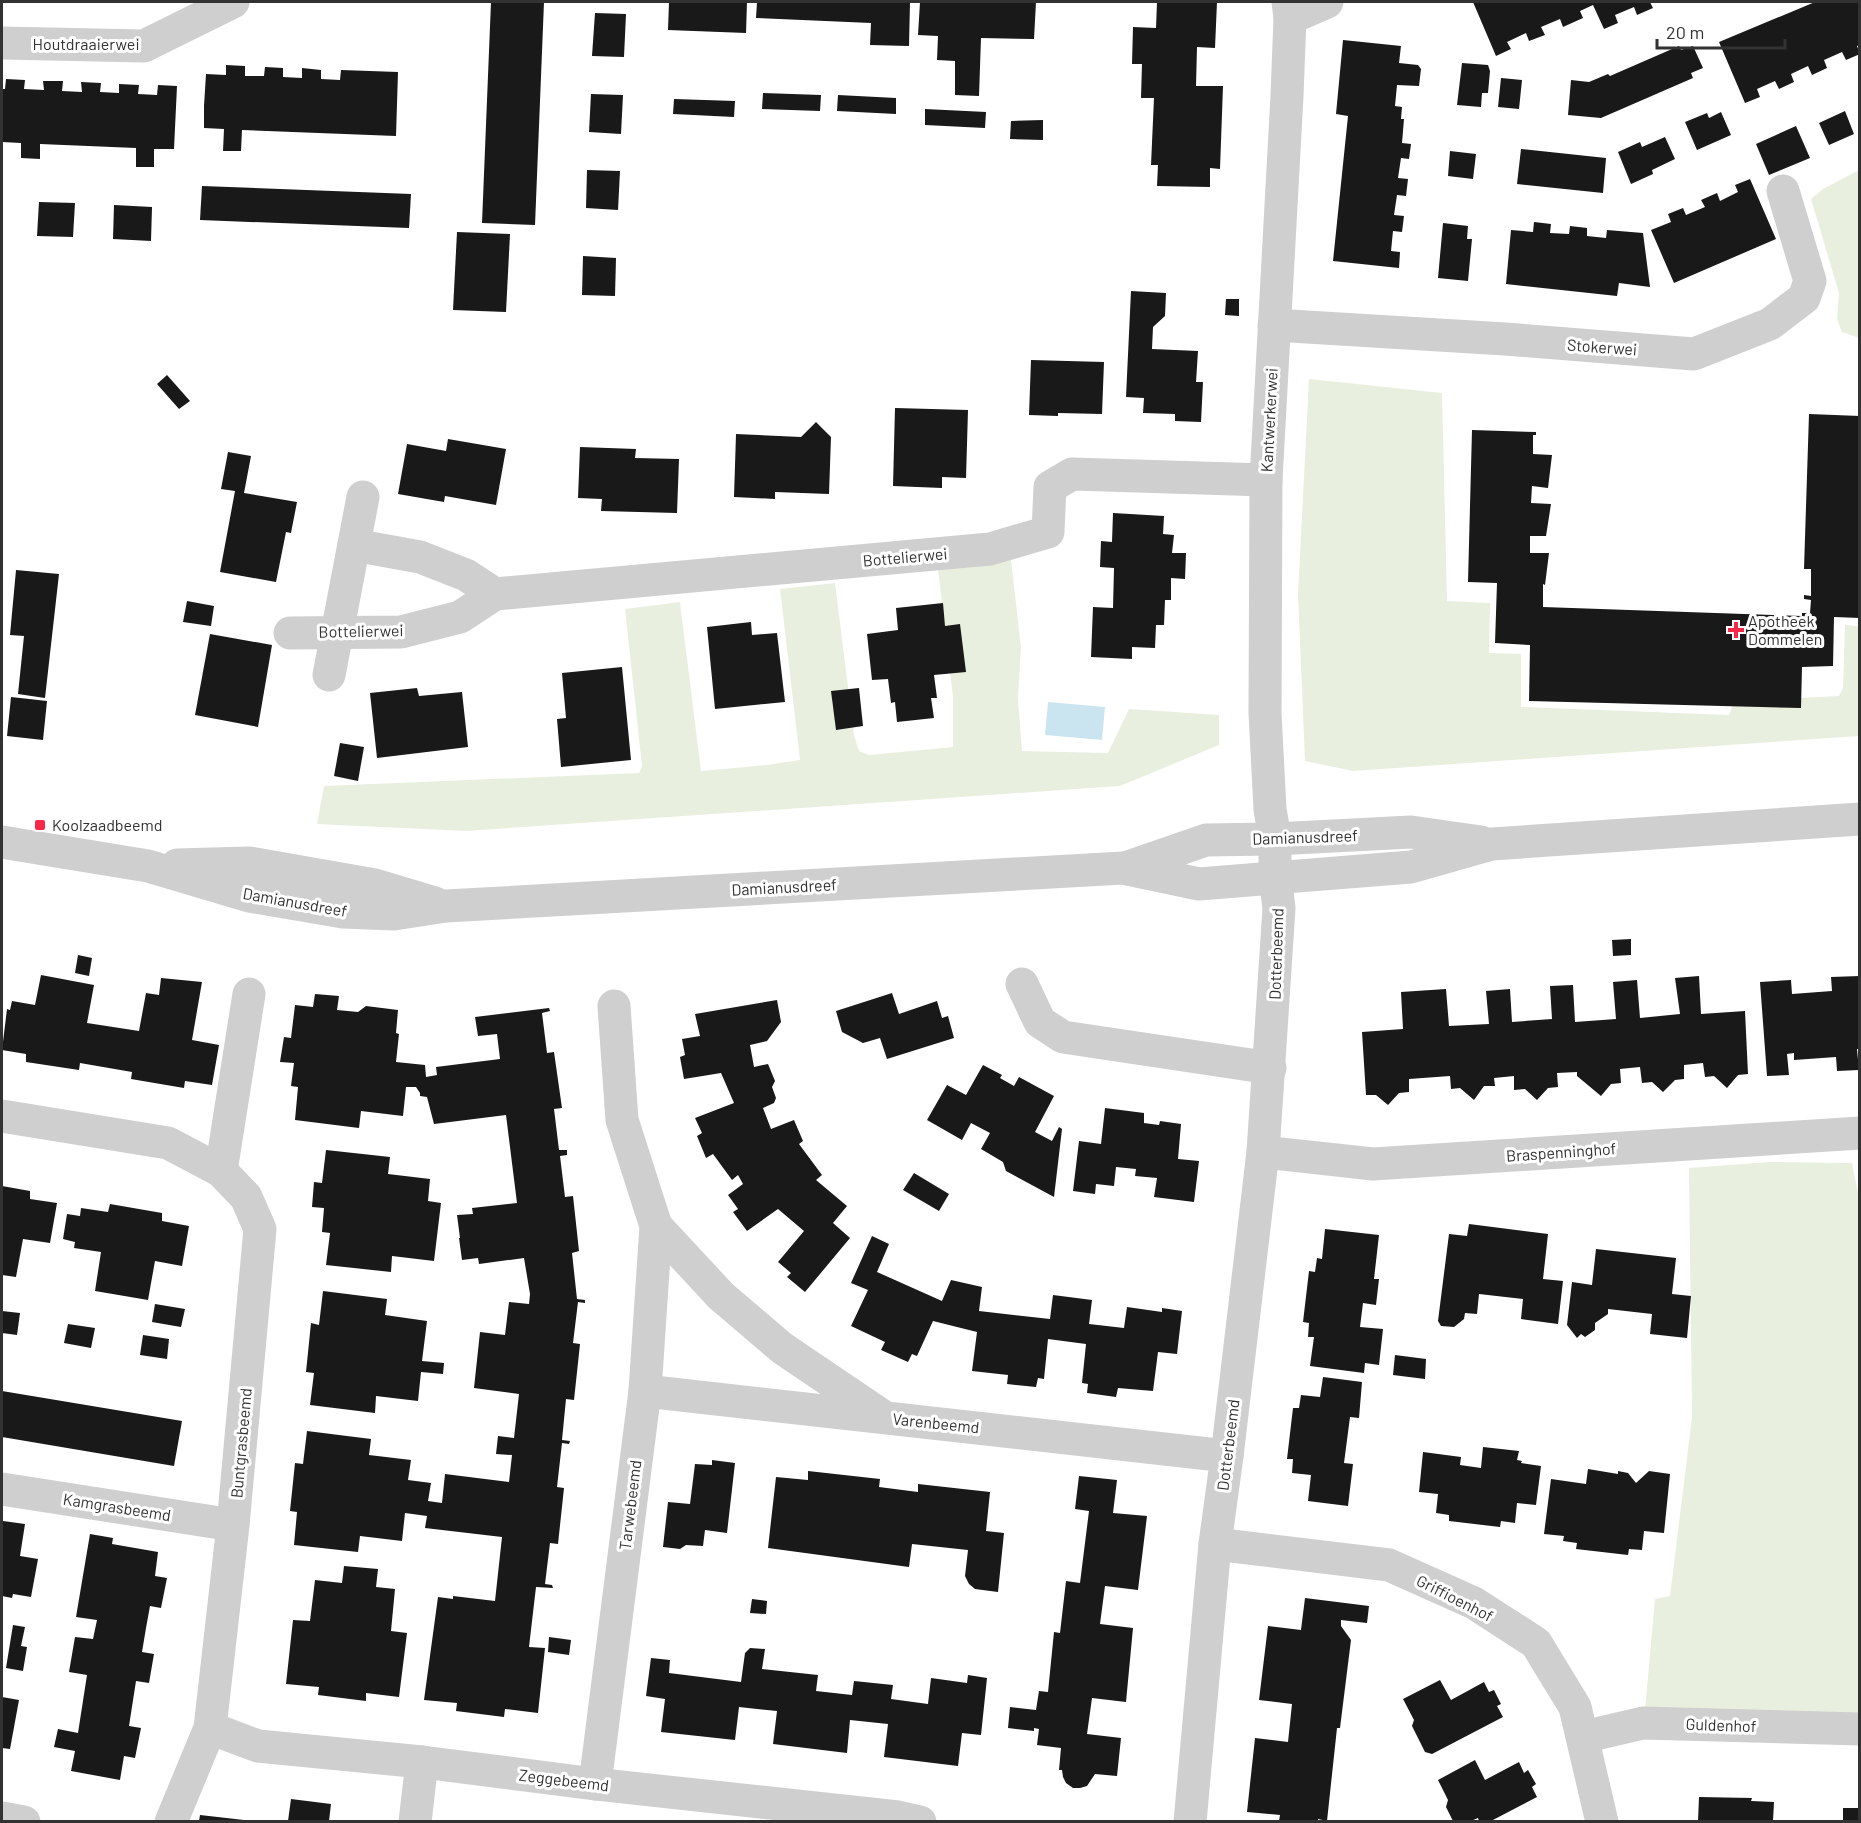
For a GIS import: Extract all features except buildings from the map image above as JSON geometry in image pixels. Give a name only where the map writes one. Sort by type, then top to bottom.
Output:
[{"type":"street","name":"Houtdraaierwei","points":[[2,43],[144,46],[191,10],[233,2]]},
{"type":"street","points":[[1289,10],[1327,2]]},
{"type":"street","name":"Kantwerkerwei","points":[[1275,839],[1270,809],[1265,713],[1266,480],[1289,10]]},
{"type":"street","name":"Stokerwei","points":[[1274,326],[1505,339],[1694,354],[1770,324],[1804,298],[1810,281],[1783,191]]},
{"type":"street","name":"Bottelierwei","points":[[290,633],[401,632],[460,617],[495,594],[990,549],[1048,532],[1050,487],[1072,474],[1266,480]]},
{"type":"street","points":[[329,675],[363,497]]},
{"type":"street","points":[[354,545],[420,557],[466,575],[495,594]]},
{"type":"street","name":"Damianusdreef","points":[[2,842],[148,866],[249,896],[343,912],[394,914],[446,906],[1123,868],[1199,884],[1411,867],[1492,844],[1860,819]]},
{"type":"street","name":"Damianusdreef","points":[[1123,868],[1206,840],[1411,832],[1492,844]]},
{"type":"street","name":"Dotterbeemd","points":[[1190,1821],[1215,1544],[1263,1152],[1279,908],[1275,878],[1275,839]]},
{"type":"street","points":[[1022,984],[1040,1022],[1063,1037],[1270,1068]]},
{"type":"street","points":[[221,1171],[249,993]]},
{"type":"street","name":"Tarwebeemd","points":[[595,1784],[645,1390],[656,1226],[622,1120],[614,1006]]},
{"type":"street","name":"Buntgrasbeemd","points":[[2,1116],[168,1143],[221,1171],[246,1197],[260,1229],[233,1525],[210,1728],[171,1821]]},
{"type":"street","name":"Braspenninghof","points":[[1263,1152],[1373,1164],[1860,1133]]},
{"type":"street","name":"Tarwebeemd","points":[[656,1226],[721,1296],[782,1348],[885,1417]]},
{"type":"street","name":"Varenbeemd","points":[[645,1390],[1227,1456]]},
{"type":"street","name":"Kamgrasbeemd","points":[[2,1489],[233,1525]]},
{"type":"street","name":"Griffioenhof","points":[[1215,1544],[1389,1565],[1474,1603],[1536,1643],[1575,1707],[1602,1821]]},
{"type":"street","name":"Guldenhof","points":[[1583,1737],[1643,1723],[1860,1729]]},
{"type":"street","name":"Zeggebeemd","points":[[210,1728],[258,1746],[422,1762],[595,1784],[685,1808],[898,1817],[920,1821]]},
{"type":"street","points":[[415,1821],[422,1762]]},
{"type":"street","points":[[2,1818],[24,1821]]},
{"type":"green space","points":[[1859,170],[1859,338],[1842,332],[1837,319],[1839,293],[1811,199],[1823,189]]},
{"type":"green space","points":[[1309,379],[1442,393],[1447,601],[1490,603],[1489,653],[1521,654],[1521,707],[1729,715],[1734,701],[1839,696],[1843,688],[1845,625],[1859,626],[1859,736],[1353,771],[1305,761],[1298,594]]},
{"type":"green space","points":[[1011,560],[1021,647],[1018,698],[1022,751],[1108,753],[1129,709],[1219,715],[1219,745],[1120,786],[466,831],[317,824],[324,786],[639,773],[642,766],[625,609],[680,602],[701,771],[800,760],[780,589],[835,583],[854,735],[859,751],[869,755],[953,747],[953,697],[938,569]]},
{"type":"green space","points":[[1770,1162],[1852,1163],[1860,1203],[1859,1713],[1645,1710],[1655,1599],[1670,1596],[1692,1417],[1689,1168]]},
{"type":"water","points":[[1048,702],[1105,707],[1102,740],[1045,735]]},
{"type":"place","name":"Apotheek Dommelen","points":[[1736,630]]},
{"type":"place","name":"Koolzaadbeemd","points":[[40,825]]}]
